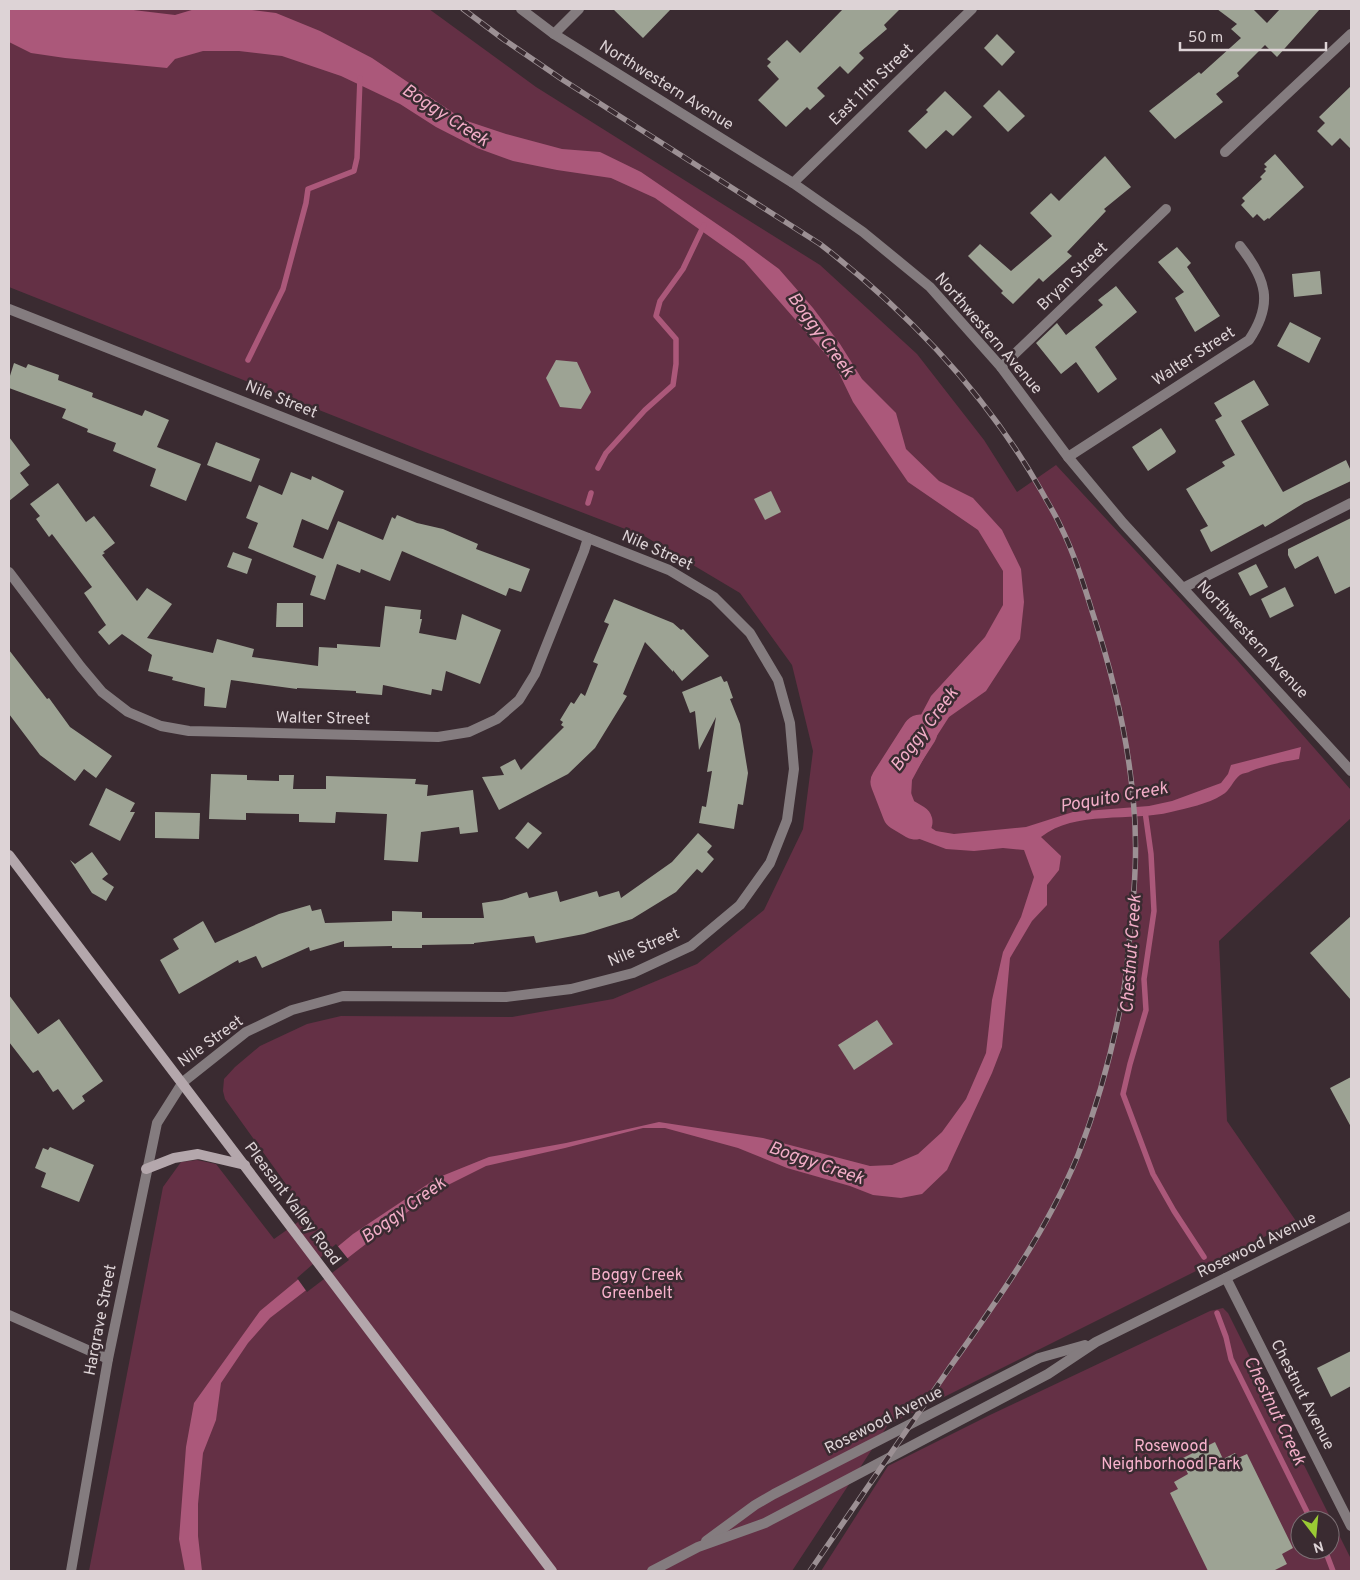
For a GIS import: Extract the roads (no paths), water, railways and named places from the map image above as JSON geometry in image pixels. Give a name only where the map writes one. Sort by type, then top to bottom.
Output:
[{"type":"main road","name":"Pleasant Valley Road","points":[[9,855],[552,1571]]},
{"type":"main road","points":[[146,1169],[174,1158],[198,1154],[245,1166]]},
{"type":"street","name":"Northwestern Avenue","points":[[522,9],[554,34],[792,183],[863,232],[930,287],[1001,367],[1068,457],[1123,523],[1351,771]]},
{"type":"street","points":[[554,34],[580,9]]},
{"type":"street","name":"East 11th Street","points":[[792,183],[972,9]]},
{"type":"street","points":[[1225,152],[1351,34]]},
{"type":"street","name":"Bryan Street","points":[[1001,367],[1166,210]]},
{"type":"street","name":"Walter Street","points":[[1068,457],[1249,340],[1259,324],[1265,305],[1262,281],[1250,259],[1240,246]]},
{"type":"street","name":"Nile Street","points":[[9,309],[670,570],[714,596],[750,633],[778,680],[790,723],[794,769],[787,820],[770,863],[740,905],[691,946],[632,973],[571,989],[506,997],[343,996],[292,1010],[246,1032],[183,1082]]},
{"type":"street","points":[[1183,588],[1351,504]]},
{"type":"street","name":"Walter Street","points":[[9,572],[81,668],[102,692],[128,712],[160,726],[189,731],[438,737],[469,732],[497,719],[519,700],[535,674],[588,538]]},
{"type":"street","name":"Hargrave Street","points":[[71,1571],[108,1360],[146,1169],[157,1123],[183,1082]]},
{"type":"street","name":"Rosewood Avenue","points":[[652,1571],[698,1547],[765,1523],[784,1514],[1048,1374],[1096,1342],[1351,1216]]},
{"type":"street","name":"Chestnut Avenue","points":[[1226,1278],[1351,1526]]},
{"type":"street","points":[[9,1315],[108,1360]]},
{"type":"street","name":"Rosewood Avenue","points":[[698,1547],[755,1505],[774,1494],[1039,1358],[1096,1342]]},
{"type":"water","points":[[9,9],[125,9],[175,15],[195,9],[244,9],[276,13],[320,31],[372,58],[464,120],[506,134],[562,149],[600,152],[641,172],[779,269],[813,308],[840,344],[862,379],[896,413],[906,449],[939,481],[973,498],[1002,530],[1021,569],[1024,602],[1020,639],[986,691],[949,717],[912,780],[910,814],[936,831],[954,834],[1026,827],[1073,812],[1149,806],[1172,801],[1221,783],[1228,774],[1231,765],[1301,747],[1299,759],[1269,765],[1241,774],[1225,793],[1204,803],[1155,815],[1104,818],[1070,823],[1041,837],[1061,856],[1059,870],[1047,885],[1047,905],[1032,921],[1010,958],[1002,1047],[947,1170],[922,1194],[901,1198],[873,1195],[850,1186],[787,1168],[738,1148],[665,1128],[643,1128],[486,1166],[432,1193],[270,1318],[248,1343],[221,1383],[216,1420],[203,1453],[198,1504],[198,1536],[202,1571],[185,1571],[179,1539],[186,1447],[194,1403],[260,1311],[353,1234],[437,1178],[489,1157],[566,1143],[659,1122],[763,1138],[870,1166],[892,1165],[918,1154],[942,1132],[966,1099],[986,1053],[992,1000],[1003,952],[1021,917],[1034,877],[1024,850],[1003,848],[974,851],[946,849],[917,838],[889,812],[885,792],[904,747],[931,696],[985,637],[1003,605],[1003,571],[978,530],[908,482],[853,402],[835,365],[744,261],[655,198],[611,178],[513,161],[477,148],[436,127],[400,104],[341,76],[282,56],[239,51],[203,51],[175,59],[167,68],[31,53],[9,42]]},
{"type":"waterway","points":[[248,360],[283,289],[308,189],[354,171],[357,158],[360,78]]},
{"type":"waterway","points":[[598,468],[606,453],[645,410],[673,385],[676,364],[676,339],[656,316],[660,301],[683,269],[704,225]]},
{"type":"waterway","points":[[588,503],[591,493]]},
{"type":"waterway","name":"Boggy Creek","points":[[915,822],[900,813],[888,782],[920,732]]},
{"type":"waterway","name":"Chestnut Creek","points":[[1145,811],[1151,854],[1154,911],[1144,979],[1146,1010],[1123,1094],[1153,1174],[1204,1257]]},
{"type":"waterway","name":"Chestnut Creek","points":[[1217,1313],[1226,1337],[1231,1359],[1306,1510]]},
{"type":"waterway","name":"Chestnut Creek","points":[[1329,1560],[1333,1571]]},
{"type":"railway","points":[[463,9],[563,80],[820,244],[884,298],[943,357],[971,389],[1020,456],[1058,521],[1074,557],[1085,589],[1118,703],[1127,750],[1135,814],[1136,849],[1133,899],[1126,972],[1119,1014],[1110,1055],[1085,1136],[1051,1212],[1019,1266],[810,1571]]},
{"type":"water label","name":"Poquito Creek","points":[[1114,798]]},
{"type":"park label","name":"Boggy Creek Greenbelt","points":[[637,1285]]},
{"type":"park label","name":"Rosewood Neighborhood Park","points":[[1171,1456]]}]
